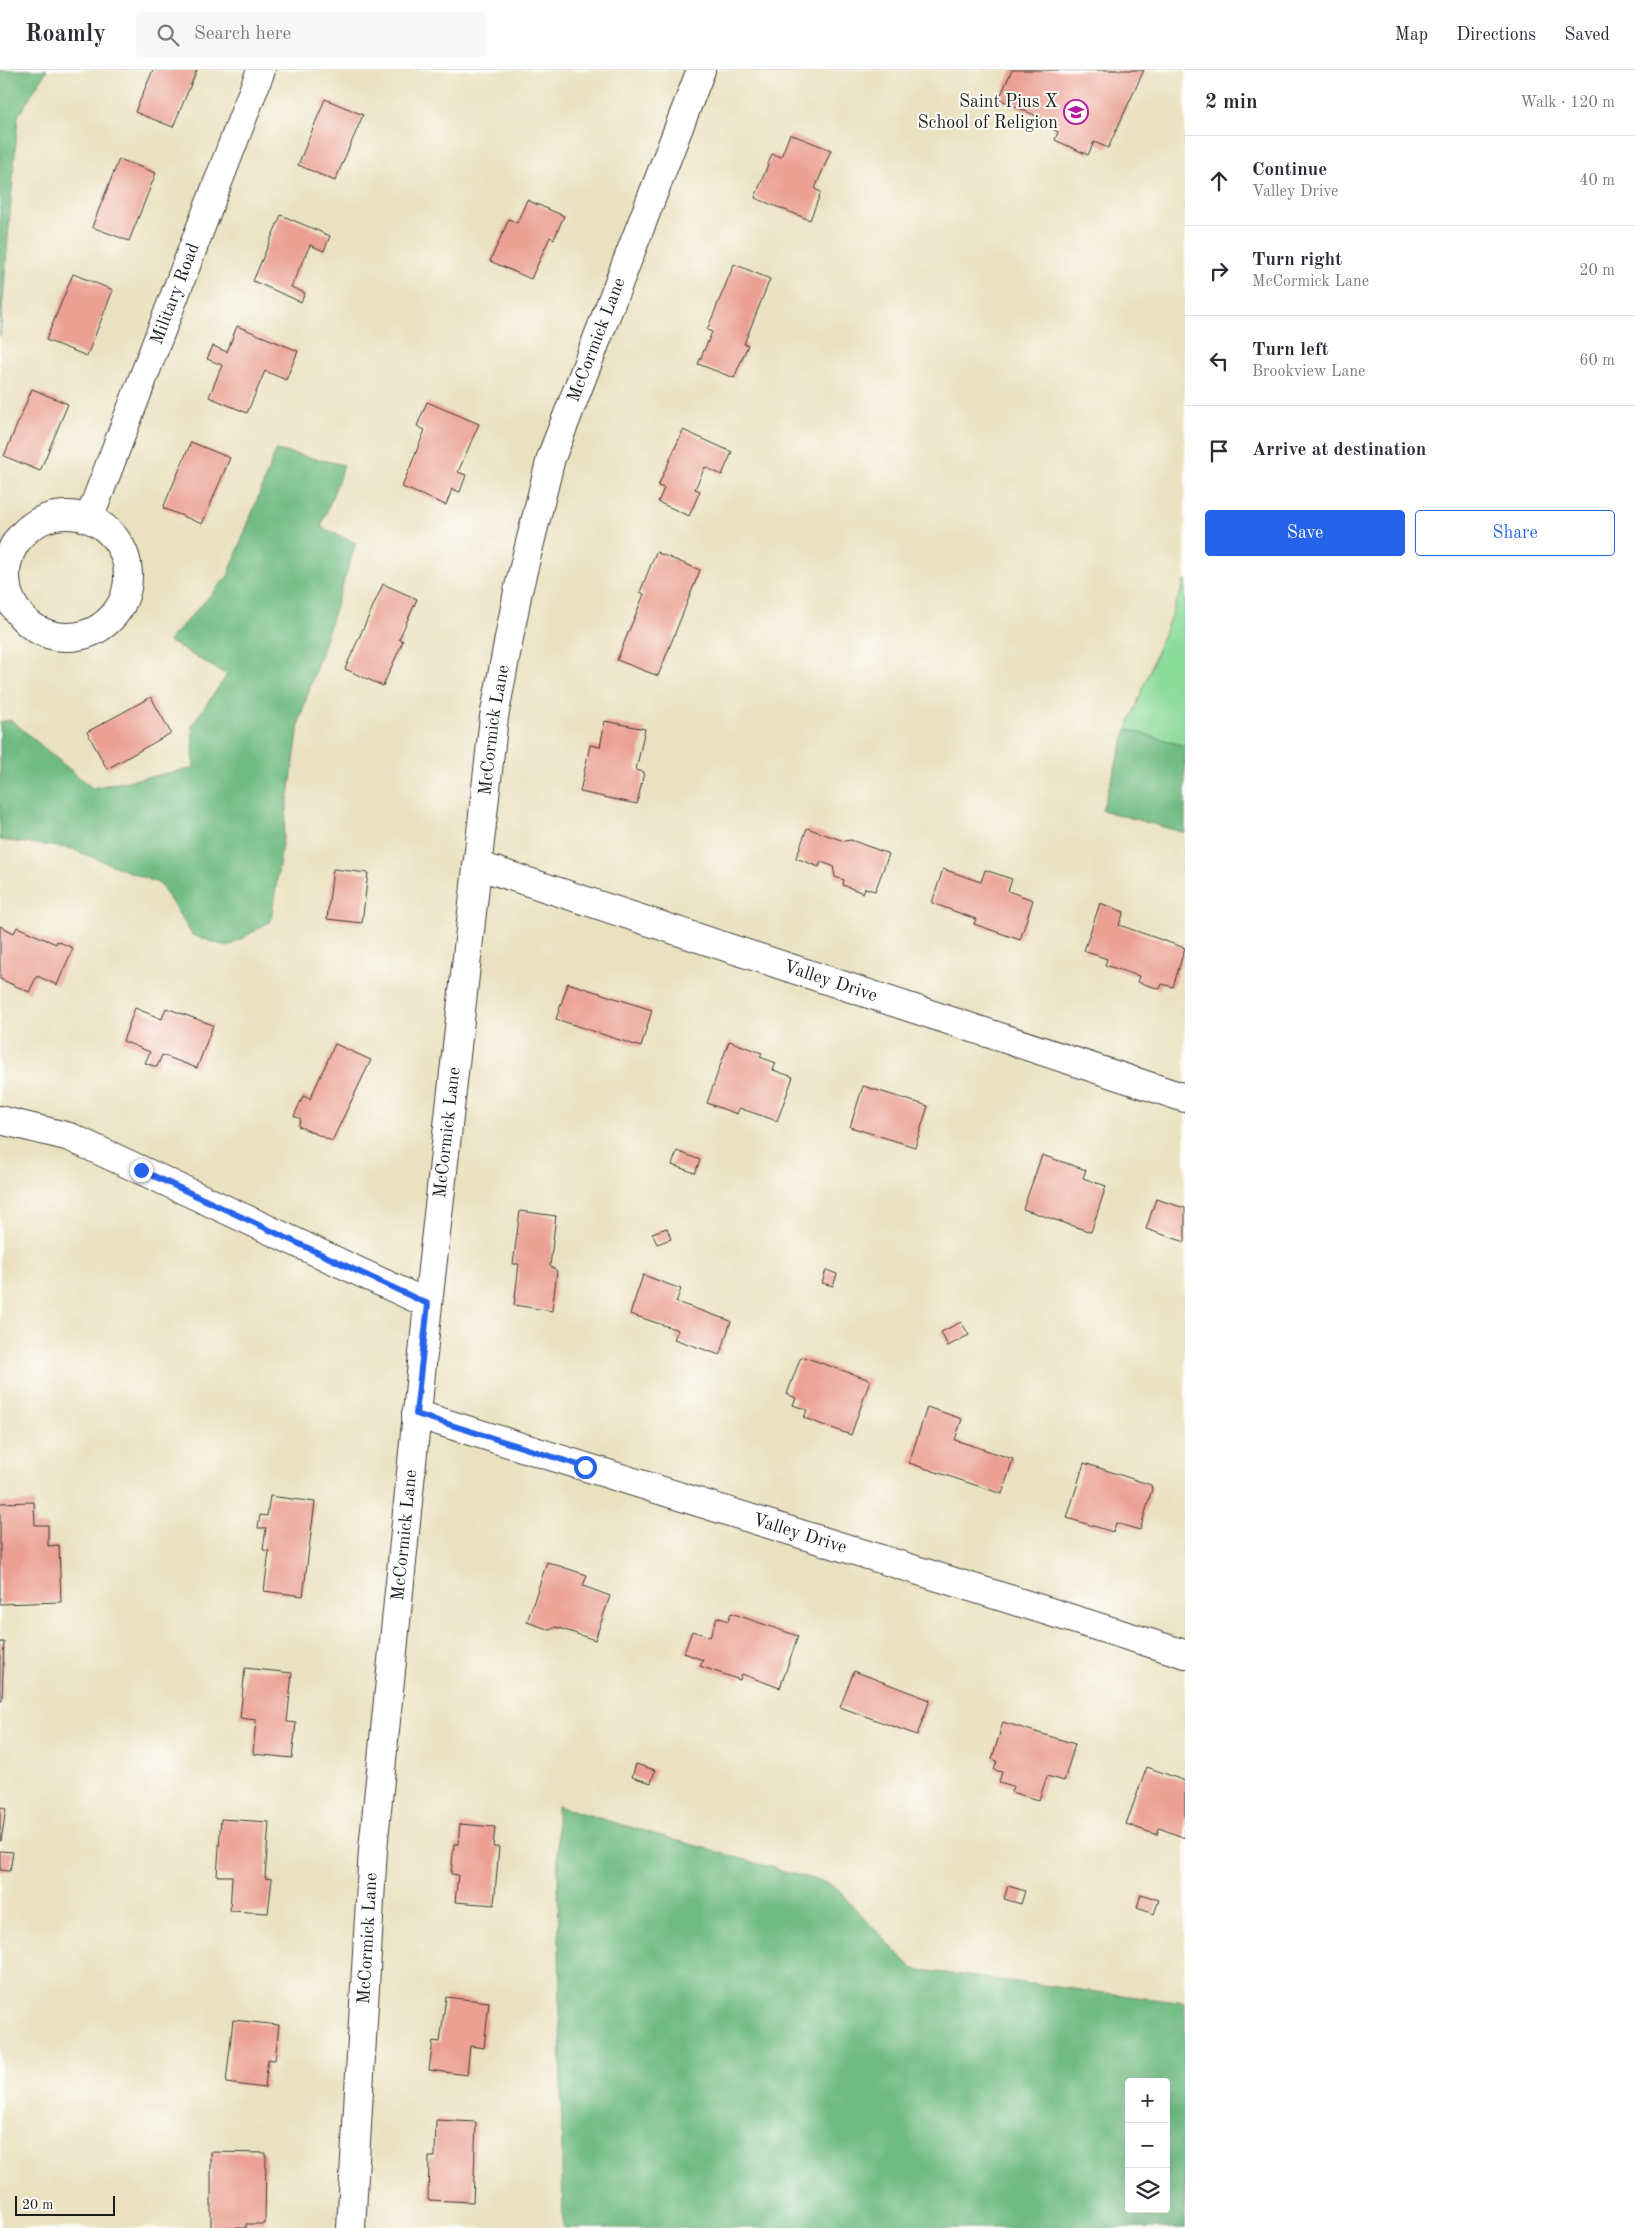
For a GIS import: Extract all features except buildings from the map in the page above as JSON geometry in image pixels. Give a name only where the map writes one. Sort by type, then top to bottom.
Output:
[{"type":"street","name":"Military Road","points":[[89,519],[262,70]]},
{"type":"street","name":"McCormick Lane","points":[[351,2228],[373,1849],[416,1414],[494,717],[518,590],[551,458],[701,70]]},
{"type":"street","points":[[72,515],[89,519],[104,527],[116,539],[128,572],[127,589],[121,604],[111,618],[97,629],[81,635],[64,636],[47,633],[31,625],[19,613],[10,597],[6,580],[8,563],[13,547],[24,532],[38,522],[54,516],[72,515]]},
{"type":"street","name":"Valley Drive","points":[[478,864],[1185,1098]]},
{"type":"street","points":[[0,1120],[70,1137],[428,1304]]},
{"type":"street","name":"Valley Drive","points":[[416,1414],[1185,1654]]},
{"type":"green space","points":[[0,70],[47,70],[18,116],[0,336]]},
{"type":"green space","points":[[276,450],[344,465],[321,527],[356,543],[300,718],[271,921],[228,947],[192,935],[160,884],[69,848],[0,840],[0,722],[11,720],[92,788],[194,768],[192,725],[227,675],[168,641],[228,576]]},
{"type":"green space","points":[[1185,580],[1185,746],[1127,729]]},
{"type":"green space","points":[[1127,729],[1185,746],[1185,833],[1102,810]]},
{"type":"green space","points":[[557,1806],[833,1885],[913,1969],[1185,2003],[1185,2228],[563,2228]]},
{"type":"place","name":"Saint Pius X School of Religion","points":[[1076,112]]},
{"type":"route","points":[[141,1170],[428,1304],[416,1414],[585,1467]]}]
